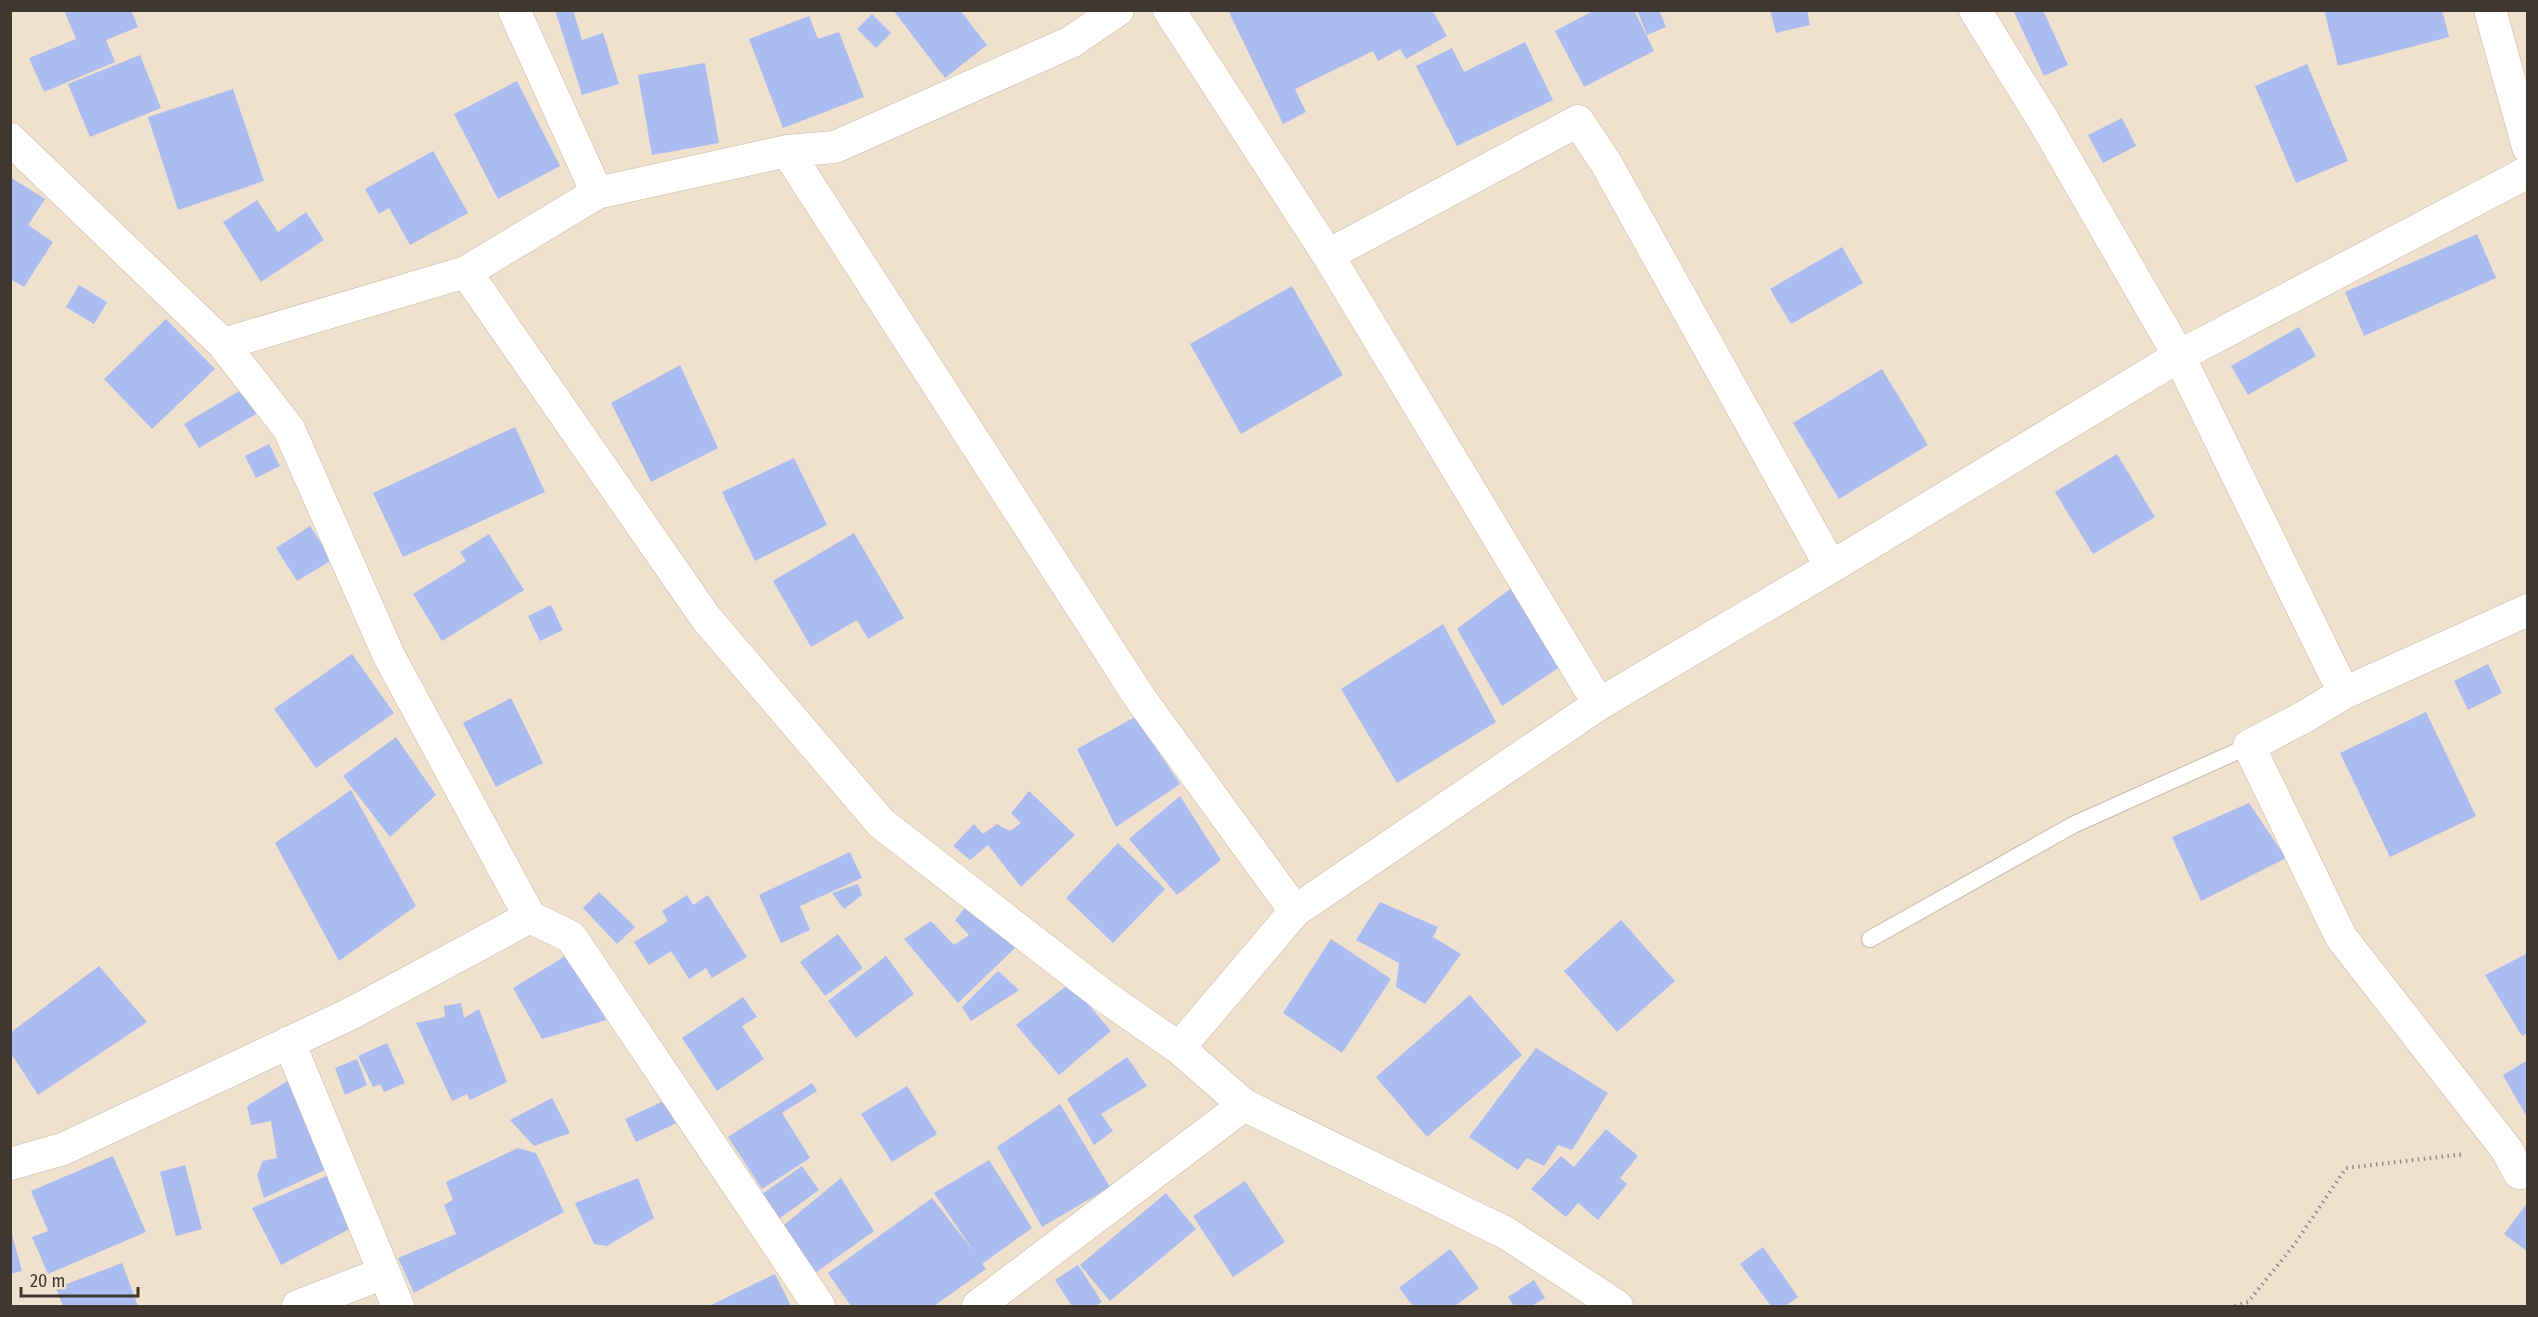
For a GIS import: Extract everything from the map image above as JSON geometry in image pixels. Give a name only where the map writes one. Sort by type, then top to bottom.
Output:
[{"type":"street","points":[[514,10],[597,193]]},
{"type":"street","points":[[223,344],[466,272],[597,193],[787,151],[835,147],[1071,42],[1118,10]]},
{"type":"street","points":[[1169,10],[1328,255],[1599,704]]},
{"type":"street","points":[[1975,10],[2043,120],[2179,356],[2344,693]]},
{"type":"street","points":[[2490,10],[2528,147]]},
{"type":"street","points":[[1328,255],[1578,121],[1606,164],[1831,567]]},
{"type":"street","points":[[10,139],[223,344],[289,429],[389,656],[530,918],[571,937],[819,1306]]},
{"type":"street","points":[[787,151],[1140,698],[1295,911]]},
{"type":"street","points":[[1179,1048],[1295,911],[1599,704],[1831,567],[2179,356],[2528,172]]},
{"type":"street","points":[[466,272],[706,618],[881,823],[1095,989],[1179,1048],[1244,1105],[1506,1233],[1617,1306]]},
{"type":"street","points":[[2517,1161],[2342,937],[2249,746],[2344,693],[2528,610]]},
{"type":"street","points":[[10,1164],[63,1149],[350,1014],[530,918]]},
{"type":"street","points":[[289,1042],[398,1306]]},
{"type":"street","points":[[978,1306],[1244,1105]]},
{"type":"street","points":[[298,1306],[384,1273]]},
{"type":"lane","points":[[1870,939],[2073,825],[2249,746]]},
{"type":"path","points":[[2235,1306],[2248,1302],[2346,1168],[2517,1161]]},
{"type":"building","points":[[64,10],[131,10],[138,27],[106,40],[115,62],[44,92],[29,58],[76,39]]},
{"type":"building","points":[[555,10],[573,10],[582,40],[603,33],[619,84],[582,95]]},
{"type":"building","points":[[893,10],[960,10],[987,45],[945,78]]},
{"type":"building","points":[[1228,10],[1432,10],[1447,36],[1406,59],[1400,49],[1378,61],[1373,51],[1295,89],[1306,112],[1283,124]]},
{"type":"building","points":[[1595,10],[1634,10],[1654,51],[1584,87],[1555,31]]},
{"type":"building","points":[[1637,10],[1659,10],[1666,27],[1647,35]]},
{"type":"building","points":[[1770,10],[1807,10],[1810,25],[1776,33]]},
{"type":"building","points":[[2013,10],[2043,10],[2068,65],[2044,76]]},
{"type":"building","points":[[2324,10],[2442,10],[2449,37],[2338,66]]},
{"type":"building","points":[[872,14],[891,33],[876,48],[857,29]]},
{"type":"building","points":[[809,16],[818,39],[839,32],[864,97],[783,128],[749,39]]},
{"type":"building","points":[[1525,42],[1553,100],[1457,146],[1416,66],[1452,48],[1464,72]]},
{"type":"building","points":[[140,55],[161,108],[90,137],[68,84]]},
{"type":"building","points":[[705,63],[719,143],[652,155],[638,75]]},
{"type":"building","points":[[2307,64],[2348,161],[2296,183],[2255,86]]},
{"type":"building","points":[[517,81],[560,166],[498,199],[454,114]]},
{"type":"building","points":[[233,89],[264,181],[178,210],[148,117]]},
{"type":"building","points":[[2122,118],[2136,146],[2103,163],[2088,135]]},
{"type":"building","points":[[433,151],[468,213],[410,245],[389,208],[379,214],[365,189]]},
{"type":"building","points":[[10,177],[45,199],[28,225],[53,242],[24,287],[10,279]]},
{"type":"building","points":[[257,200],[278,232],[306,212],[324,240],[261,282],[223,222]]},
{"type":"building","points":[[2477,234],[2496,278],[2364,336],[2345,292]]},
{"type":"building","points":[[1842,247],[1863,283],[1791,324],[1770,289]]},
{"type":"building","points":[[79,285],[107,302],[94,324],[66,307]]},
{"type":"building","points":[[1292,286],[1343,375],[1241,434],[1190,344]]},
{"type":"building","points":[[166,319],[215,369],[152,429],[104,379]]},
{"type":"building","points":[[2299,327],[2316,356],[2248,395],[2231,366]]},
{"type":"building","points":[[680,365],[718,448],[651,482],[611,403]]},
{"type":"building","points":[[1882,369],[1928,445],[1839,499],[1793,423]]},
{"type":"building","points":[[241,390],[256,414],[199,448],[184,424]]},
{"type":"building","points":[[515,427],[545,492],[403,557],[373,493]]},
{"type":"building","points":[[269,444],[280,466],[256,478],[245,456]]},
{"type":"building","points":[[2117,454],[2155,517],[2093,554],[2055,492]]},
{"type":"building","points":[[794,458],[827,525],[755,561],[722,492]]},
{"type":"building","points":[[310,526],[332,560],[297,581],[276,548]]},
{"type":"building","points":[[854,533],[904,618],[868,639],[857,620],[811,647],[773,581]]},
{"type":"building","points":[[489,534],[524,590],[442,641],[413,594],[466,561],[460,552]]},
{"type":"building","points":[[1514,586],[1561,666],[1502,706],[1457,629]]},
{"type":"building","points":[[551,605],[563,630],[540,641],[528,616]]},
{"type":"building","points":[[1443,624],[1496,722],[1397,783],[1341,689]]},
{"type":"building","points":[[352,654],[394,713],[316,768],[274,709]]},
{"type":"building","points":[[2488,664],[2502,693],[2468,710],[2454,681]]},
{"type":"building","points":[[511,698],[543,763],[496,787],[463,723]]},
{"type":"building","points":[[2426,712],[2476,816],[2390,857],[2340,753]]},
{"type":"building","points":[[1135,717],[1180,784],[1116,827],[1077,749]]},
{"type":"building","points":[[396,737],[436,795],[390,837],[343,776]]},
{"type":"building","points":[[351,790],[416,906],[339,961],[275,843]]},
{"type":"building","points":[[1029,791],[1075,835],[1021,887],[988,845],[970,860],[953,846],[974,824],[983,834],[997,824],[1010,831],[1021,823],[1011,813]]},
{"type":"building","points":[[1180,796],[1221,860],[1177,895],[1129,839]]},
{"type":"building","points":[[2249,803],[2286,858],[2201,901],[2172,837]]},
{"type":"building","points":[[1118,843],[1165,889],[1113,943],[1066,898]]},
{"type":"building","points":[[850,852],[862,878],[800,906],[810,930],[781,943],[759,895]]},
{"type":"building","points":[[858,884],[862,895],[844,909],[832,893]]},
{"type":"building","points":[[599,892],[635,927],[617,944],[583,908]]},
{"type":"building","points":[[687,895],[693,905],[708,895],[747,957],[712,978],[706,968],[689,979],[671,951],[649,965],[634,942],[668,921],[662,911]]},
{"type":"building","points":[[1380,902],[1438,927],[1433,937],[1461,954],[1425,1004],[1396,987],[1399,963],[1356,940]]},
{"type":"building","points":[[968,904],[1018,945],[958,1003],[904,939],[931,921],[954,945],[969,935],[955,920]]},
{"type":"building","points":[[1621,920],[1675,981],[1617,1032],[1564,971]]},
{"type":"building","points":[[838,934],[863,968],[825,996],[800,962]]},
{"type":"building","points":[[1331,939],[1391,979],[1342,1053],[1283,1013]]},
{"type":"building","points":[[572,952],[606,1020],[542,1039],[513,988]]},
{"type":"building","points":[[2528,953],[2528,1033],[2522,1036],[2485,975]]},
{"type":"building","points":[[886,956],[914,994],[856,1038],[828,1001]]},
{"type":"building","points":[[99,966],[147,1022],[38,1095],[10,1052],[10,1033]]},
{"type":"building","points":[[998,971],[1019,990],[971,1021],[962,1007]]},
{"type":"building","points":[[1070,983],[1111,1031],[1059,1075],[1016,1025]]},
{"type":"building","points":[[1470,995],[1522,1055],[1427,1137],[1376,1077]]},
{"type":"building","points":[[743,997],[757,1017],[742,1026],[764,1059],[717,1091],[682,1038]]},
{"type":"building","points":[[461,1003],[464,1018],[479,1009],[507,1082],[470,1100],[467,1094],[452,1101],[416,1023],[445,1017],[444,1006]]},
{"type":"building","points":[[387,1043],[405,1083],[384,1092],[380,1084],[373,1087],[358,1056]]},
{"type":"building","points":[[1536,1048],[1608,1093],[1572,1150],[1558,1145],[1544,1166],[1527,1158],[1518,1170],[1469,1137]]},
{"type":"building","points":[[1127,1057],[1147,1086],[1101,1114],[1113,1131],[1094,1145],[1067,1099]]},
{"type":"building","points":[[357,1059],[367,1085],[345,1095],[335,1068]]},
{"type":"building","points":[[2528,1060],[2528,1119],[2503,1075]]},
{"type":"building","points":[[294,1077],[329,1168],[264,1198],[257,1175],[263,1161],[277,1158],[271,1121],[251,1125],[247,1106]]},
{"type":"building","points":[[812,1083],[817,1091],[782,1113],[810,1158],[762,1189],[728,1137]]},
{"type":"building","points":[[907,1086],[937,1134],[892,1162],[861,1114]]},
{"type":"building","points":[[672,1097],[683,1120],[636,1142],[625,1119]]},
{"type":"building","points":[[552,1098],[570,1133],[534,1146],[510,1120]]},
{"type":"building","points":[[1060,1104],[1110,1187],[1042,1227],[997,1147]]},
{"type":"building","points":[[1606,1129],[1638,1156],[1620,1178],[1627,1184],[1598,1220],[1578,1203],[1566,1217],[1531,1189],[1561,1156],[1574,1167]]},
{"type":"building","points":[[518,1148],[536,1153],[564,1212],[414,1293],[398,1258],[456,1234],[444,1205],[453,1200],[446,1182]]},
{"type":"building","points":[[113,1156],[146,1232],[48,1274],[32,1237],[48,1231],[31,1191]]},
{"type":"building","points":[[989,1160],[1032,1228],[982,1264],[986,1269],[934,1306],[851,1306],[828,1273],[932,1198],[975,1253],[934,1193]]},
{"type":"building","points":[[185,1165],[202,1229],[176,1236],[160,1172]]},
{"type":"building","points":[[802,1166],[819,1190],[776,1221],[759,1196]]},
{"type":"building","points":[[329,1175],[355,1226],[281,1265],[252,1208]]},
{"type":"building","points":[[638,1178],[654,1218],[607,1246],[594,1244],[575,1203]]},
{"type":"building","points":[[841,1178],[874,1231],[815,1273],[784,1225]]},
{"type":"building","points":[[1245,1181],[1285,1242],[1233,1277],[1193,1216]]},
{"type":"building","points":[[1166,1193],[1196,1229],[1110,1301],[1080,1265]]},
{"type":"building","points":[[2528,1202],[2528,1252],[2504,1234]]},
{"type":"building","points":[[10,1227],[22,1271],[10,1274]]},
{"type":"building","points":[[1763,1247],[1798,1297],[1785,1306],[1771,1306],[1740,1264]]},
{"type":"building","points":[[1450,1249],[1479,1288],[1455,1306],[1413,1306],[1399,1288]]},
{"type":"building","points":[[122,1263],[138,1306],[63,1306],[56,1288]]},
{"type":"building","points":[[1078,1265],[1102,1302],[1095,1306],[1072,1306],[1055,1280]]},
{"type":"building","points":[[775,1274],[791,1306],[709,1306]]},
{"type":"building","points":[[1534,1280],[1545,1298],[1532,1306],[1514,1306],[1508,1297]]}]
